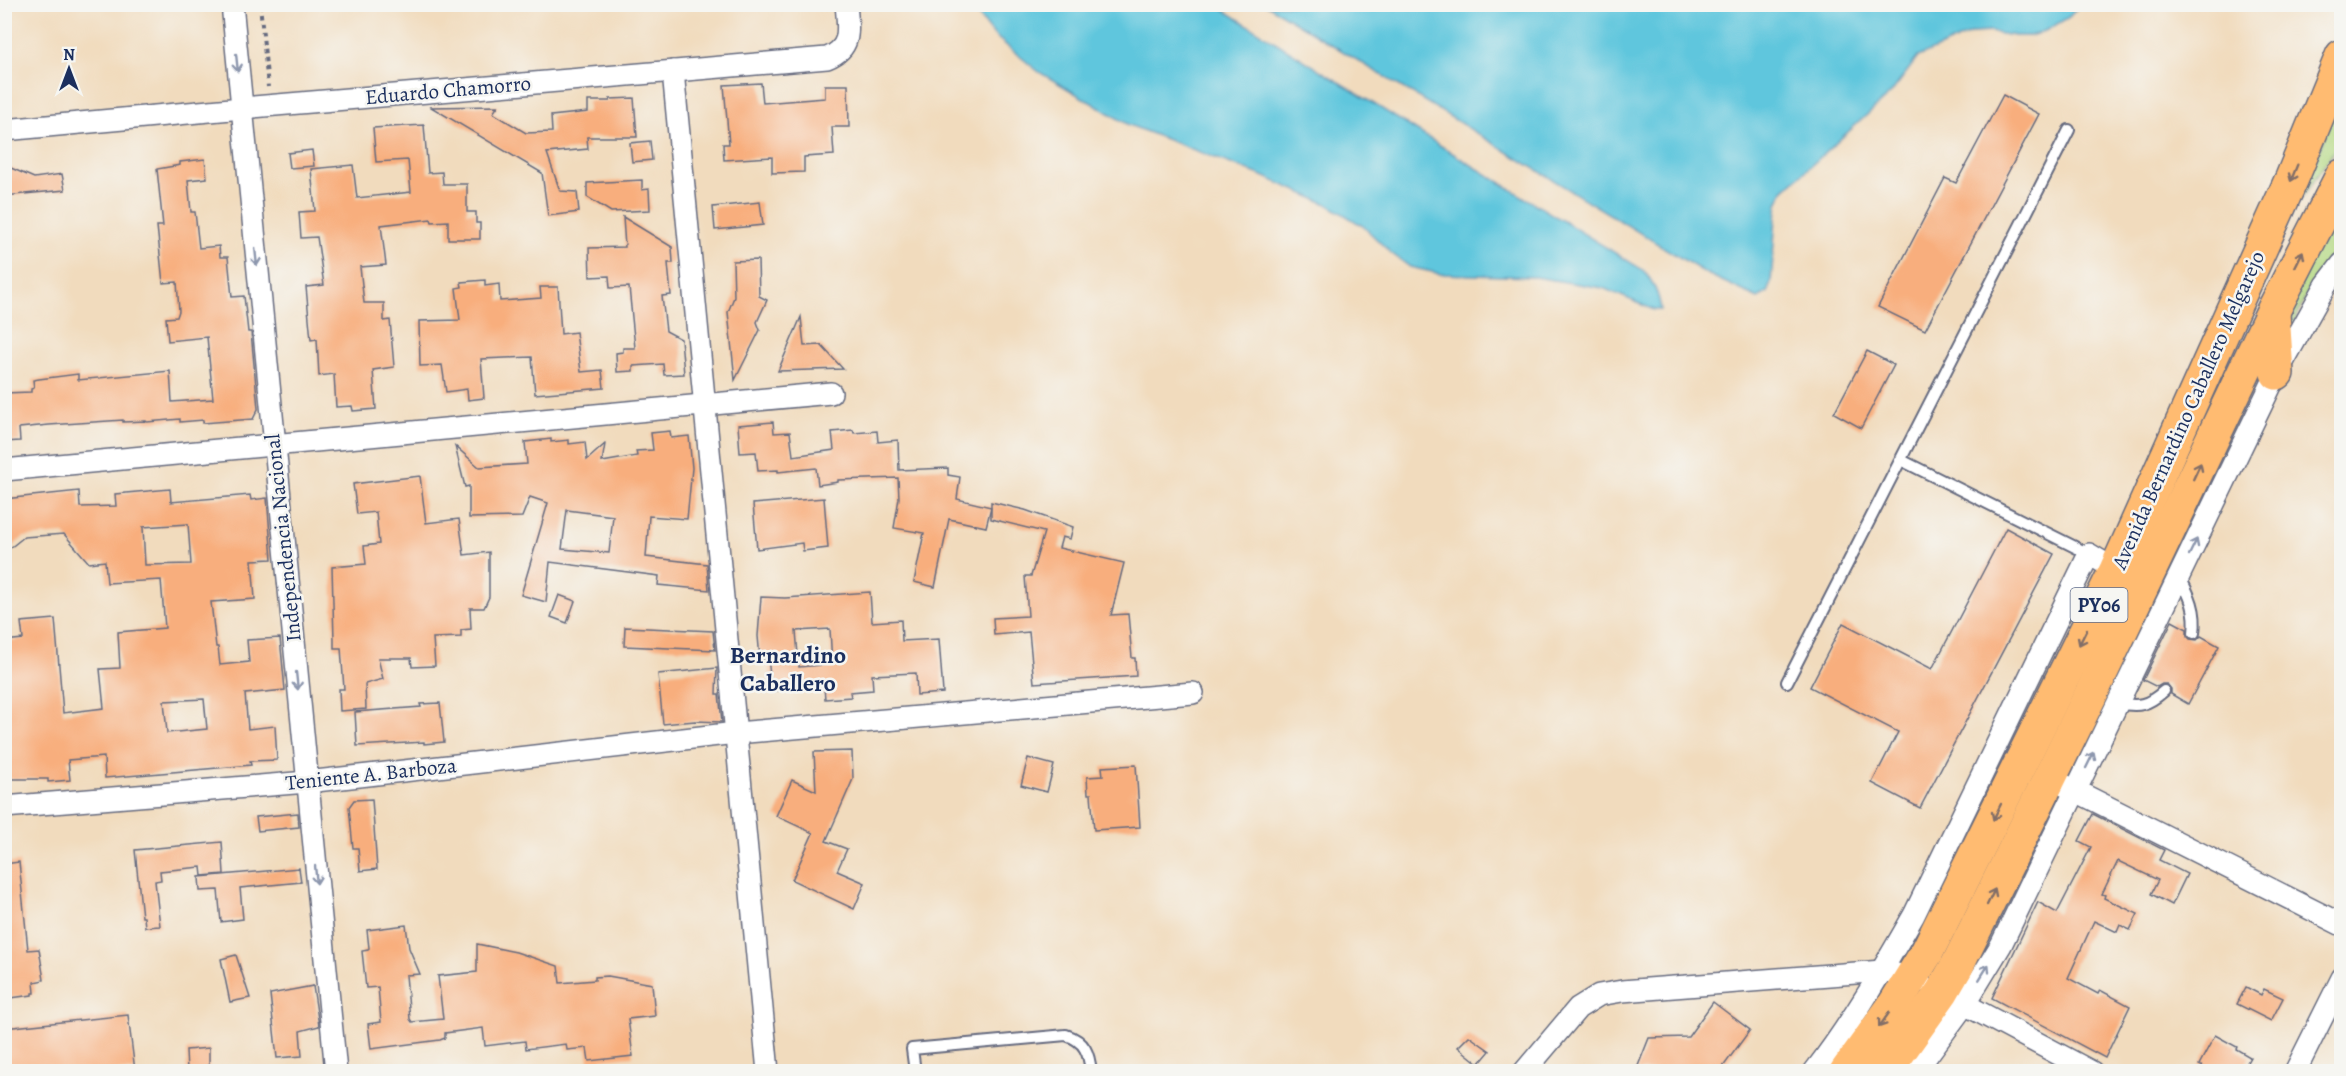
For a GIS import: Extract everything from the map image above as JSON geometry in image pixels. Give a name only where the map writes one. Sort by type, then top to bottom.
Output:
[{"type":"highway","name":"Avenida Bernardino Caballero Melgarejo","points":[[1846,1071],[1897,974],[1928,952],[2103,562],[2292,178],[2342,56]]},
{"type":"highway","name":"Avenida Bernardino Caballero Melgarejo","points":[[1885,1071],[1953,998],[1957,966],[2062,784],[2104,699],[2273,311],[2342,176]]},
{"type":"highway","points":[[2273,311],[2277,373]]},
{"type":"street","name":"Independencia Nacional","points":[[232,4],[336,1071]]},
{"type":"street","name":"Eduardo Chamorro","points":[[4,130],[827,58],[844,48],[847,26],[846,4]]},
{"type":"street","points":[[673,71],[767,1071]]},
{"type":"street","points":[[2104,699],[2179,576],[2277,373],[2326,285],[2342,264]]},
{"type":"street","points":[[4,470],[831,393]]},
{"type":"street","name":"Teniente A. Barboza","points":[[4,807],[307,782],[736,733],[1193,693]]},
{"type":"street","points":[[2062,784],[2342,926]]},
{"type":"street","points":[[1814,1071],[1897,974]]},
{"type":"street","points":[[1524,1071],[1578,1008],[1599,995],[1622,991],[1897,974],[1953,998],[2092,1071]]},
{"type":"street","points":[[2295,1071],[2342,978]]},
{"type":"street","points":[[1915,1071],[1953,998]]},
{"type":"lane","points":[[1787,682],[2069,130]]},
{"type":"lane","points":[[1901,460],[2103,562]]},
{"type":"lane","points":[[2179,576],[2191,598],[2196,618],[2194,633]]},
{"type":"lane","points":[[2104,699],[2134,706],[2150,703],[2164,691]]},
{"type":"lane","points":[[915,1071],[912,1049],[1066,1035],[1078,1039],[1086,1048],[1091,1071]]},
{"type":"path","points":[[260,4],[269,96]]},
{"type":"green space","points":[[2341,95],[2341,141],[2299,202]]},
{"type":"green space","points":[[2341,192],[2341,245],[2331,255],[2315,279],[2284,346],[2280,313]]},
{"type":"water","points":[[970,5],[1216,5],[1643,270],[1655,288],[1661,310],[1654,310],[1603,288],[1535,277],[1441,274],[1410,267],[1391,253],[1363,226],[1327,204],[1265,177],[1129,125],[1039,72],[995,36]]},
{"type":"water","points":[[1267,5],[2080,5],[2069,17],[2047,30],[2030,36],[1990,32],[1972,33],[1918,57],[1891,93],[1783,191],[1776,217],[1771,282],[1767,293],[1758,298],[1707,274]]},
{"type":"building","points":[[761,83],[763,103],[825,98],[825,85],[848,85],[849,127],[832,127],[834,155],[804,157],[804,172],[772,173],[772,157],[724,160],[723,144],[729,144],[724,85]]},
{"type":"building","points":[[2003,95],[2039,114],[1925,330],[1878,307],[1945,178],[1956,183]]},
{"type":"building","points":[[634,98],[637,137],[587,137],[588,149],[547,153],[560,191],[577,192],[579,212],[548,216],[542,173],[431,107],[498,106],[493,113],[526,133],[552,132],[551,116],[588,112],[588,101]]},
{"type":"building","points":[[424,125],[428,173],[442,172],[443,184],[467,184],[467,212],[476,212],[476,223],[480,223],[480,239],[448,239],[448,221],[432,222],[431,219],[381,225],[386,265],[360,267],[364,303],[384,303],[384,321],[390,320],[394,367],[373,370],[376,409],[353,411],[352,406],[336,407],[334,374],[319,376],[317,339],[311,340],[306,287],[324,285],[317,237],[301,238],[299,212],[315,211],[311,169],[353,165],[357,198],[411,192],[408,160],[376,162],[373,128]]},
{"type":"building","points":[[650,141],[652,160],[632,162],[630,143]]},
{"type":"building","points":[[312,150],[314,166],[290,168],[288,153]]},
{"type":"building","points":[[205,159],[207,178],[188,180],[191,212],[195,212],[199,248],[219,246],[220,257],[228,257],[232,297],[244,296],[248,332],[251,332],[258,409],[253,419],[203,423],[203,420],[180,422],[180,419],[147,422],[123,422],[123,420],[49,425],[19,428],[20,441],[4,442],[4,393],[31,392],[34,388],[33,380],[78,374],[78,380],[170,371],[172,402],[213,399],[207,337],[168,341],[166,318],[177,317],[179,311],[177,282],[163,283],[157,226],[163,226],[157,169],[180,165],[180,162]]},
{"type":"building","points":[[4,165],[34,178],[62,174],[65,190],[4,196]]},
{"type":"building","points":[[642,180],[642,190],[649,189],[650,210],[611,212],[587,197],[587,183]]},
{"type":"building","points":[[760,202],[763,225],[715,230],[713,207]]},
{"type":"building","points":[[623,217],[672,247],[673,263],[668,263],[671,295],[662,296],[666,331],[681,339],[684,374],[664,375],[663,364],[633,366],[633,371],[617,372],[616,353],[623,352],[623,348],[635,348],[629,287],[610,288],[609,276],[590,277],[589,248],[625,247]]},
{"type":"building","points":[[758,260],[759,296],[767,300],[757,322],[760,330],[735,380],[728,312],[734,297],[733,261]]},
{"type":"building","points":[[485,280],[485,286],[499,284],[500,301],[541,298],[540,287],[558,287],[561,334],[576,332],[581,372],[602,370],[604,388],[535,394],[532,357],[481,359],[484,398],[468,400],[467,389],[446,392],[442,365],[420,366],[419,321],[460,320],[456,288],[462,287],[461,282]]},
{"type":"building","points":[[801,317],[804,346],[821,345],[843,369],[778,371]]},
{"type":"building","points":[[1867,351],[1894,365],[1861,428],[1834,413]]},
{"type":"building","points":[[773,422],[774,433],[790,432],[793,456],[834,450],[832,432],[877,431],[878,442],[898,440],[899,470],[948,468],[948,475],[960,477],[957,499],[991,507],[986,527],[949,519],[935,587],[914,582],[924,533],[894,528],[899,498],[898,478],[838,480],[838,482],[818,485],[816,468],[778,472],[778,470],[758,471],[756,452],[740,453],[738,425]]},
{"type":"building","points":[[670,431],[671,438],[689,436],[692,468],[687,519],[649,516],[646,557],[707,564],[709,590],[658,585],[659,576],[550,562],[546,602],[521,595],[548,503],[530,497],[522,517],[469,518],[469,486],[465,487],[455,446],[479,467],[527,464],[525,442],[551,439],[551,442],[569,440],[569,444],[585,442],[587,460],[605,444],[602,462],[637,456],[636,451],[653,450],[651,433]],"holes":[[[567,510],[613,516],[609,553],[562,549]]]},
{"type":"building","points":[[420,476],[426,523],[459,519],[464,555],[489,552],[489,597],[484,608],[470,608],[471,629],[461,630],[461,637],[433,638],[435,666],[412,667],[411,658],[378,658],[383,679],[365,684],[366,709],[340,711],[339,689],[344,689],[341,648],[334,648],[332,567],[366,564],[364,546],[379,544],[376,512],[357,514],[353,484]]},
{"type":"building","points":[[170,489],[171,502],[250,495],[251,500],[267,498],[272,559],[252,560],[255,599],[211,602],[220,665],[249,662],[247,640],[280,638],[285,690],[245,694],[248,729],[275,726],[277,760],[250,761],[251,765],[105,778],[104,757],[68,760],[70,780],[48,782],[48,779],[4,779],[4,641],[23,639],[21,622],[55,619],[63,713],[104,708],[100,669],[120,668],[118,632],[165,628],[161,580],[107,583],[105,561],[89,563],[64,534],[24,537],[4,553],[4,499],[79,491],[80,507],[116,506],[115,494]],"holes":[[[188,524],[191,564],[145,565],[143,527]],[[204,699],[207,729],[167,733],[164,701]]]},
{"type":"building","points":[[824,498],[828,548],[803,551],[802,543],[757,549],[753,504]]},
{"type":"building","points":[[991,502],[1025,510],[1073,527],[1070,539],[1062,537],[1059,548],[1124,563],[1111,615],[1128,614],[1136,676],[1034,683],[1029,632],[994,635],[993,618],[1028,616],[1025,576],[1031,576],[1044,532],[991,519]]},
{"type":"building","points":[[2006,528],[2054,554],[1920,808],[1872,783],[1898,732],[1810,687],[1843,623],[1932,669]]},
{"type":"building","points":[[870,592],[872,622],[901,620],[902,641],[939,639],[943,693],[917,695],[916,673],[872,675],[873,690],[850,692],[851,697],[825,699],[824,687],[772,691],[768,659],[760,659],[758,636],[761,597],[785,598]],"holes":[[[830,629],[832,664],[799,667],[796,631]]]},
{"type":"building","points":[[559,595],[575,601],[567,623],[551,617]]},
{"type":"building","points":[[2172,621],[2187,629],[2187,636],[2190,639],[2197,640],[2201,636],[2219,646],[2188,704],[2171,694],[2171,689],[2167,684],[2157,687],[2143,680]]},
{"type":"building","points":[[625,627],[713,631],[715,650],[624,646]]},
{"type":"building","points":[[717,668],[716,694],[719,694],[722,722],[695,721],[663,724],[658,674]]},
{"type":"building","points":[[440,703],[444,742],[357,746],[355,712],[421,707],[420,704]]},
{"type":"building","points":[[852,751],[853,779],[826,841],[847,849],[837,871],[865,883],[854,909],[792,880],[813,833],[776,816],[792,780],[816,791],[814,752]]},
{"type":"building","points":[[1028,758],[1054,765],[1047,792],[1021,785]]},
{"type":"building","points":[[1136,765],[1140,827],[1094,830],[1087,777],[1103,776],[1102,767]]},
{"type":"building","points":[[372,799],[377,869],[360,871],[358,848],[353,848],[349,807],[354,800]]},
{"type":"building","points":[[298,813],[299,827],[258,831],[256,817]]},
{"type":"building","points":[[2093,814],[2164,850],[2159,860],[2187,874],[2172,905],[2151,894],[2158,880],[2118,861],[2102,894],[2105,895],[2104,898],[2138,914],[2130,930],[2120,925],[2117,932],[2094,921],[2068,978],[2098,994],[2100,990],[2130,1006],[2105,1058],[1992,998],[2038,902],[2057,913],[2091,847],[2079,841]]},
{"type":"building","points":[[222,842],[224,874],[202,876],[201,867],[160,871],[161,880],[155,881],[160,926],[145,927],[135,850]]},
{"type":"building","points":[[19,862],[28,950],[39,949],[44,980],[34,982],[35,993],[32,995],[4,999],[4,864]]},
{"type":"building","points":[[299,868],[301,882],[240,888],[243,919],[221,922],[218,890],[200,891],[199,877]]},
{"type":"building","points":[[406,925],[409,948],[420,974],[406,975],[412,1022],[443,1019],[438,976],[477,972],[477,944],[516,952],[558,966],[560,983],[595,980],[595,977],[608,976],[652,984],[655,1016],[628,1019],[633,1056],[589,1061],[587,1048],[567,1050],[566,1044],[526,1049],[525,1041],[485,1046],[483,1028],[445,1033],[445,1038],[440,1040],[371,1049],[368,1024],[381,1022],[378,987],[366,988],[362,951],[369,948],[367,930]]},
{"type":"building","points":[[236,955],[250,998],[230,1002],[221,959]]},
{"type":"building","points":[[313,986],[319,1026],[300,1031],[302,1056],[277,1058],[270,994]]},
{"type":"building","points":[[2246,987],[2261,995],[2264,989],[2283,998],[2271,1021],[2237,1004]]},
{"type":"building","points":[[1713,1002],[1750,1030],[1720,1071],[1636,1071],[1649,1038],[1688,1037]]},
{"type":"building","points":[[128,1015],[135,1071],[4,1071],[4,1028]]},
{"type":"building","points":[[2215,1035],[2250,1057],[2242,1071],[2211,1071],[2199,1065]]},
{"type":"building","points":[[1469,1036],[1490,1051],[1479,1064],[1458,1047]]},
{"type":"building","points":[[209,1048],[209,1071],[187,1071],[186,1050]]},
{"type":"district","name":"Bernardino Caballero","points":[[788,669]]}]
